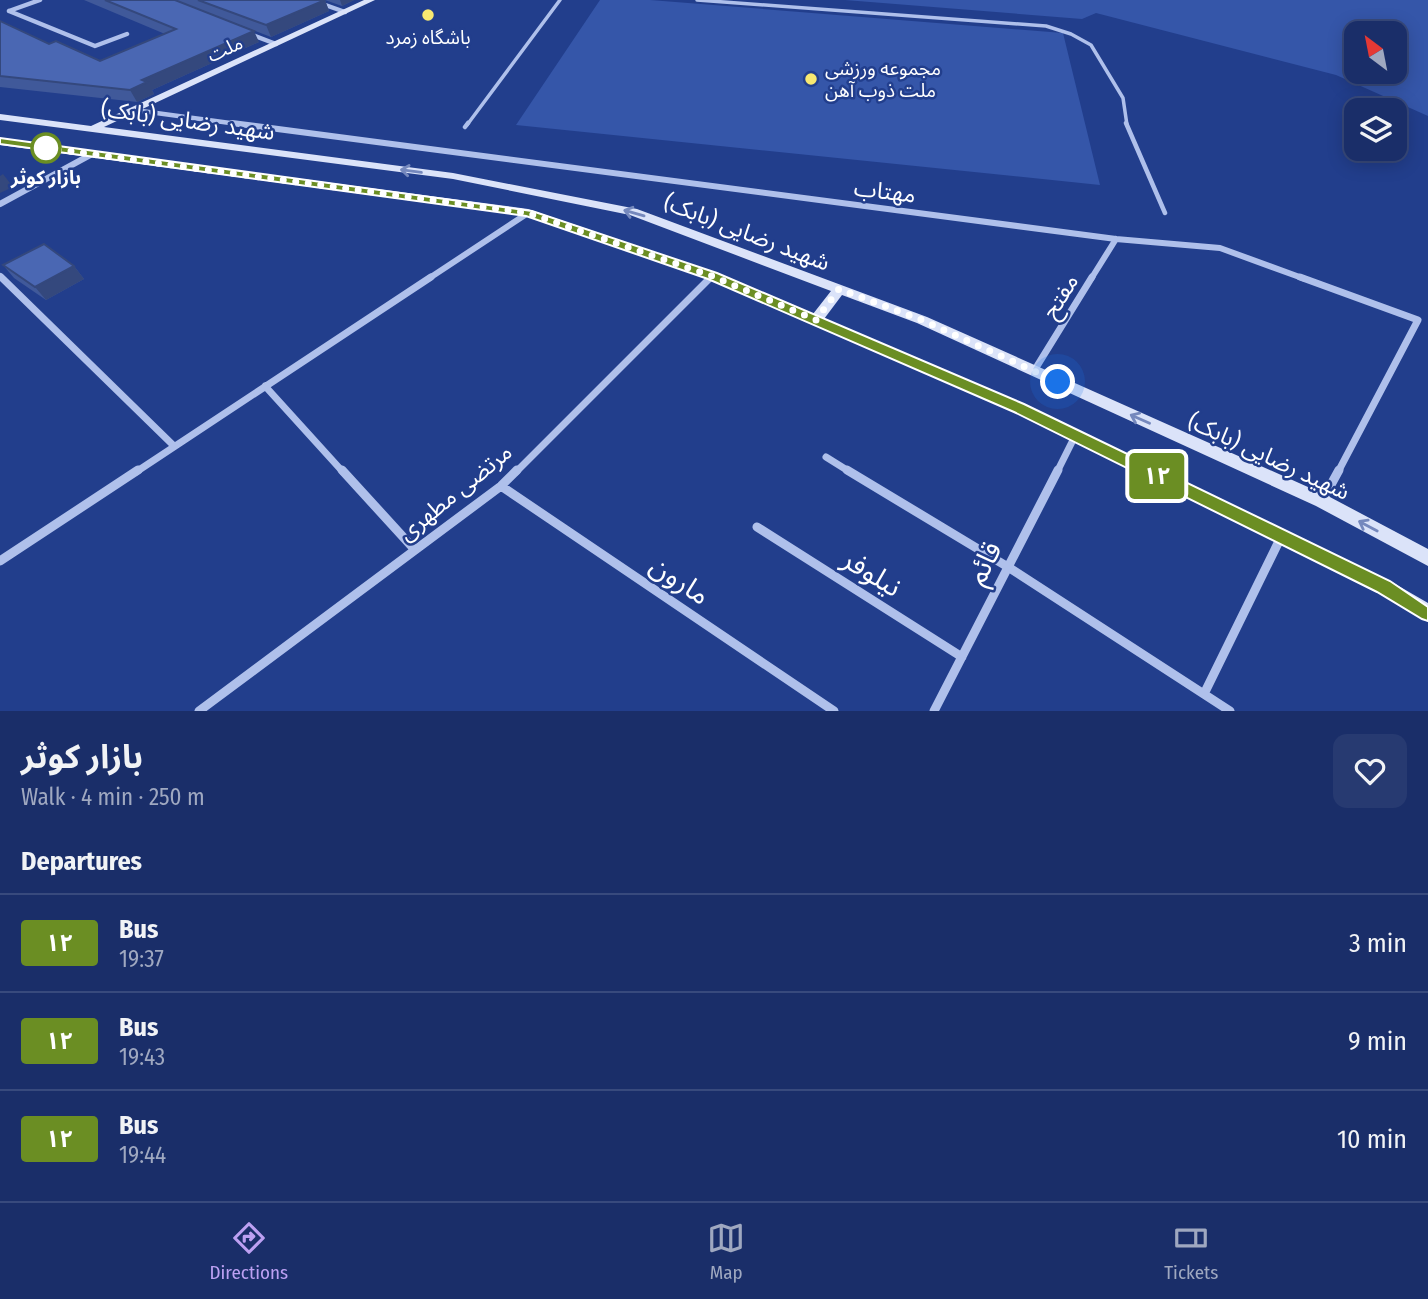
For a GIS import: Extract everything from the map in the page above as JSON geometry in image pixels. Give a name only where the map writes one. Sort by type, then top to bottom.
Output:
[{"type":"main road","name":"ملت","points":[[93,129],[371,0]]},
{"type":"main road","name":"شهید رضایی (بابک)","points":[[0,117],[453,176],[633,212],[922,320],[1322,501],[1428,558]]},
{"type":"main road","name":"شهید رضایی (بابک)","points":[[0,142],[528,213],[712,276],[1019,408],[1384,587],[1428,613]]},
{"type":"main road","points":[[816,320],[839,289]]},
{"type":"street","points":[[40,0],[9,11],[95,46],[127,34]]},
{"type":"street","points":[[311,0],[345,12]]},
{"type":"street","points":[[239,29],[276,44]]},
{"type":"street","name":"مهتاب","points":[[134,110],[1116,239],[1220,248],[1418,320],[1322,501]]},
{"type":"street","points":[[0,204],[92,154]]},
{"type":"street","points":[[0,561],[528,213]]},
{"type":"street","name":"مفتح","points":[[1034,371],[1116,239]]},
{"type":"street","points":[[0,276],[174,446]]},
{"type":"street","name":"مرتضی مطهری","points":[[199,711],[500,486],[712,276]]},
{"type":"street","points":[[265,386],[415,550]]},
{"type":"street","name":"قائم","points":[[934,711],[1075,436]]},
{"type":"street","points":[[825,457],[1007,567],[1230,711]]},
{"type":"street","name":"مارون","points":[[500,486],[834,711]]},
{"type":"street","name":"نیلوفر","points":[[757,527],[962,657]]},
{"type":"street","points":[[1204,694],[1282,537]]},
{"type":"lane","points":[[465,127],[560,0]]},
{"type":"lane","points":[[697,0],[1046,26],[1071,34],[1091,45],[1123,98],[1127,127],[1165,213]]},
{"type":"shaded area","name":"مجموعه ورزشی ملت ذوب آهن","points":[[600,0],[650,0],[1063,33],[1100,185],[516,125]]},
{"type":"shaded area","points":[[845,0],[1428,0],[1428,116],[1407,107],[1407,98],[1388,98],[1356,84],[1407,84],[1407,21],[1344,21],[1344,79],[1096,13],[1082,19]]},
{"type":"building","points":[[105,0],[175,0],[254,31],[142,80],[147,82],[130,90],[0,76],[0,21],[49,44],[56,41],[100,61],[176,29]]},
{"type":"building","points":[[198,0],[325,0],[266,25]]},
{"type":"building","points":[[44,244],[74,266],[35,287],[3,265]]},
{"type":"bus line","name":"۱۲","points":[[0,142],[528,213],[712,276],[1019,408],[1384,587],[1428,613]]},
{"type":"place","name":"باشگاه زمرد","points":[[428,15]]},
{"type":"place","name":"مجموعه ورزشی ملت ذوب آهن","points":[[811,79]]},
{"type":"place","name":"بازار کوثر","points":[[46,148]]},
{"type":"route","points":[[46,148],[528,213],[712,276],[816,320],[839,289],[922,320],[1058,382]]}]
